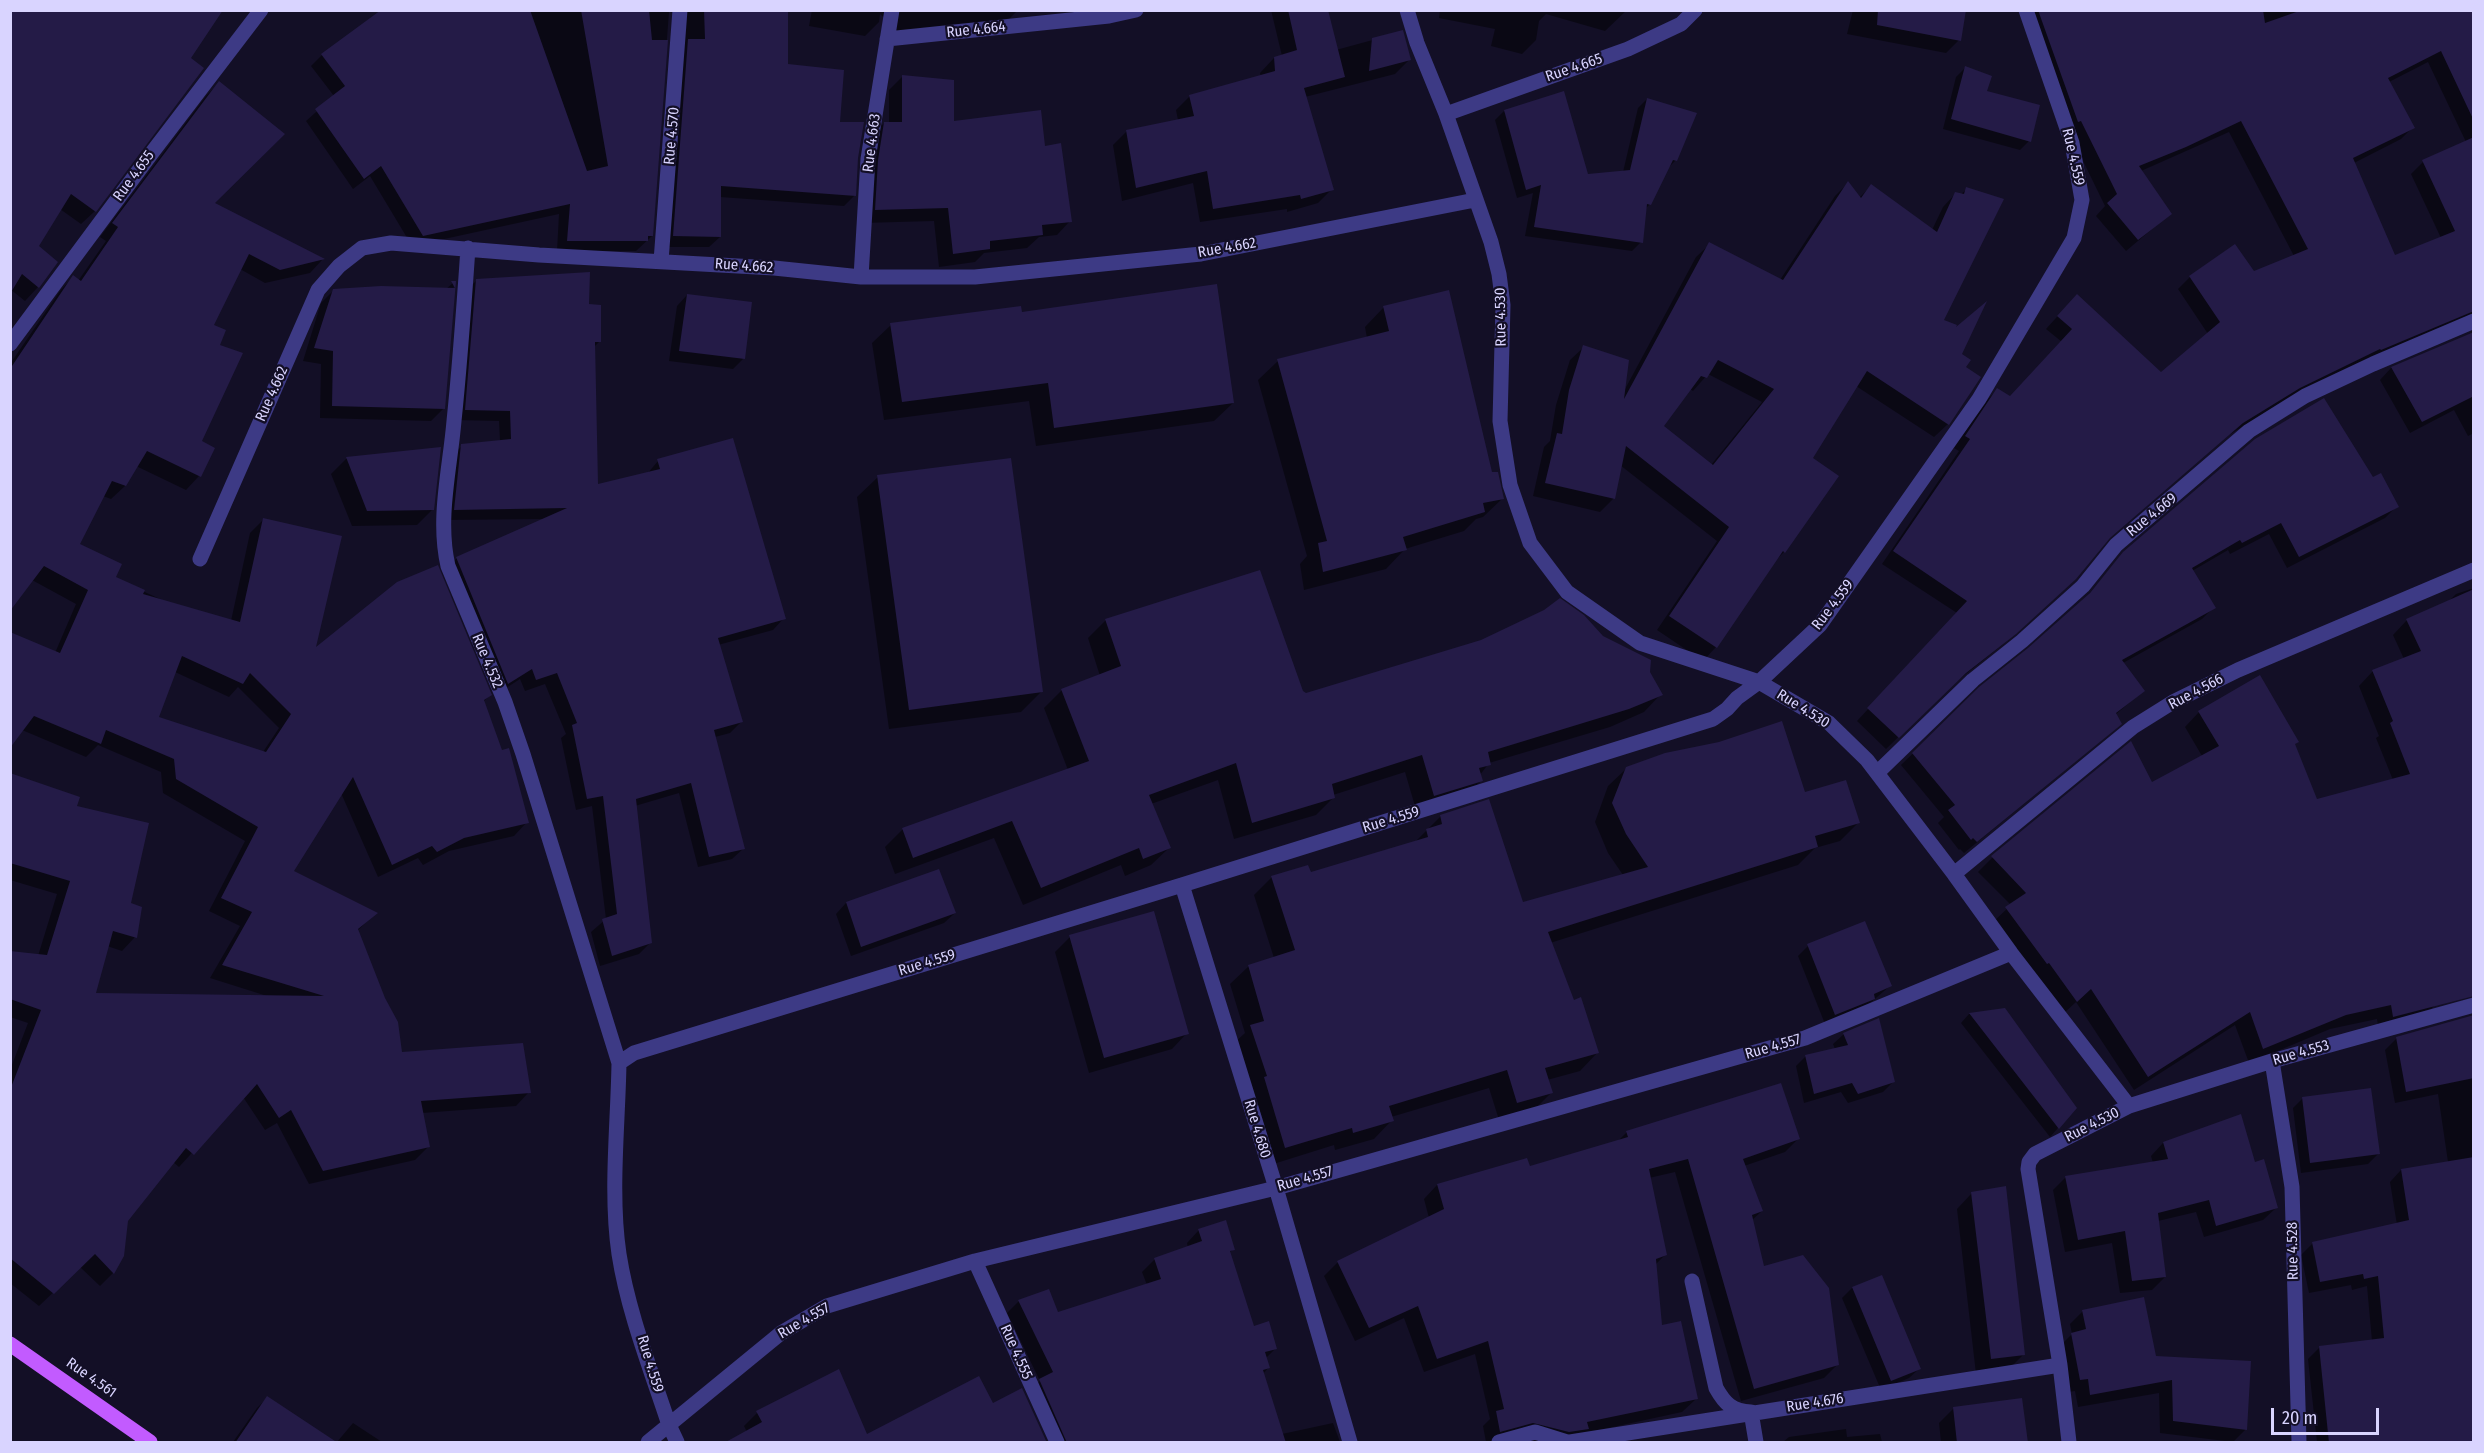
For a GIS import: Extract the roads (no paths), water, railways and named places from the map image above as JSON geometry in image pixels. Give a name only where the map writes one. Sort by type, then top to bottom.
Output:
[{"type":"main road","name":"Rue 4.561","points":[[10,1344],[150,1443]]},
{"type":"street","name":"Rue 4.655","points":[[10,344],[261,10]]},
{"type":"street","name":"Rue 4.570","points":[[661,261],[680,10]]},
{"type":"street","name":"Rue 4.663","points":[[861,277],[868,159],[892,10]]},
{"type":"street","name":"Rue 4.664","points":[[887,39],[1109,16],[1136,10]]},
{"type":"street","name":"Rue 4.530","points":[[1407,10],[1417,43],[1446,114],[1491,242],[1499,274],[1503,305],[1500,421],[1510,484],[1530,543],[1567,592],[1640,642],[1760,682],[1829,723],[1867,760],[2129,1106],[2035,1154],[2029,1162],[2028,1169],[2060,1365],[2069,1443]]},
{"type":"street","name":"Rue 4.665","points":[[1446,114],[1628,49],[1681,24],[1695,10]]},
{"type":"street","name":"Rue 4.559","points":[[669,1425],[629,1298],[619,1254],[616,1209],[619,1063],[634,1053],[1713,719],[1760,682],[1820,625],[1979,399],[2074,238],[2082,200],[2072,143],[2026,10]]},
{"type":"street","name":"Rue 4.662","points":[[200,559],[318,290],[339,266],[362,248],[391,243],[539,255],[774,267],[861,277],[975,277],[1201,254],[1475,200]]},
{"type":"street","name":"Rue 4.532","points":[[468,248],[443,546],[448,566],[482,652],[505,702],[523,754],[619,1063]]},
{"type":"street","name":"Rue 4.669","points":[[1877,773],[1973,680],[2022,641],[2083,586],[2116,545],[2249,431],[2305,396],[2474,321]]},
{"type":"street","name":"Rue 4.566","points":[[1954,874],[2133,727],[2173,702],[2238,670],[2474,570]]},
{"type":"street","name":"Rue 4.680","points":[[1182,885],[1276,1188],[1350,1443]]},
{"type":"street","name":"Rue 4.557","points":[[648,1443],[781,1333],[827,1306],[975,1261],[1276,1188],[1805,1038],[2011,953]]},
{"type":"street","name":"Rue 4.553","points":[[2129,1106],[2272,1061],[2474,1005]]},
{"type":"street","name":"Rue 4.528","points":[[2272,1061],[2292,1187],[2294,1342],[2299,1443]]},
{"type":"street","name":"Rue 4.555","points":[[975,1261],[1057,1443]]},
{"type":"street","points":[[1692,1281],[1716,1388],[1724,1402],[1737,1411],[1751,1412],[1756,1443]]},
{"type":"street","name":"Rue 4.676","points":[[1499,1443],[1535,1432],[1569,1443],[1751,1412],[2060,1365]]},
{"type":"street","points":[[669,1425],[677,1443]]}]
